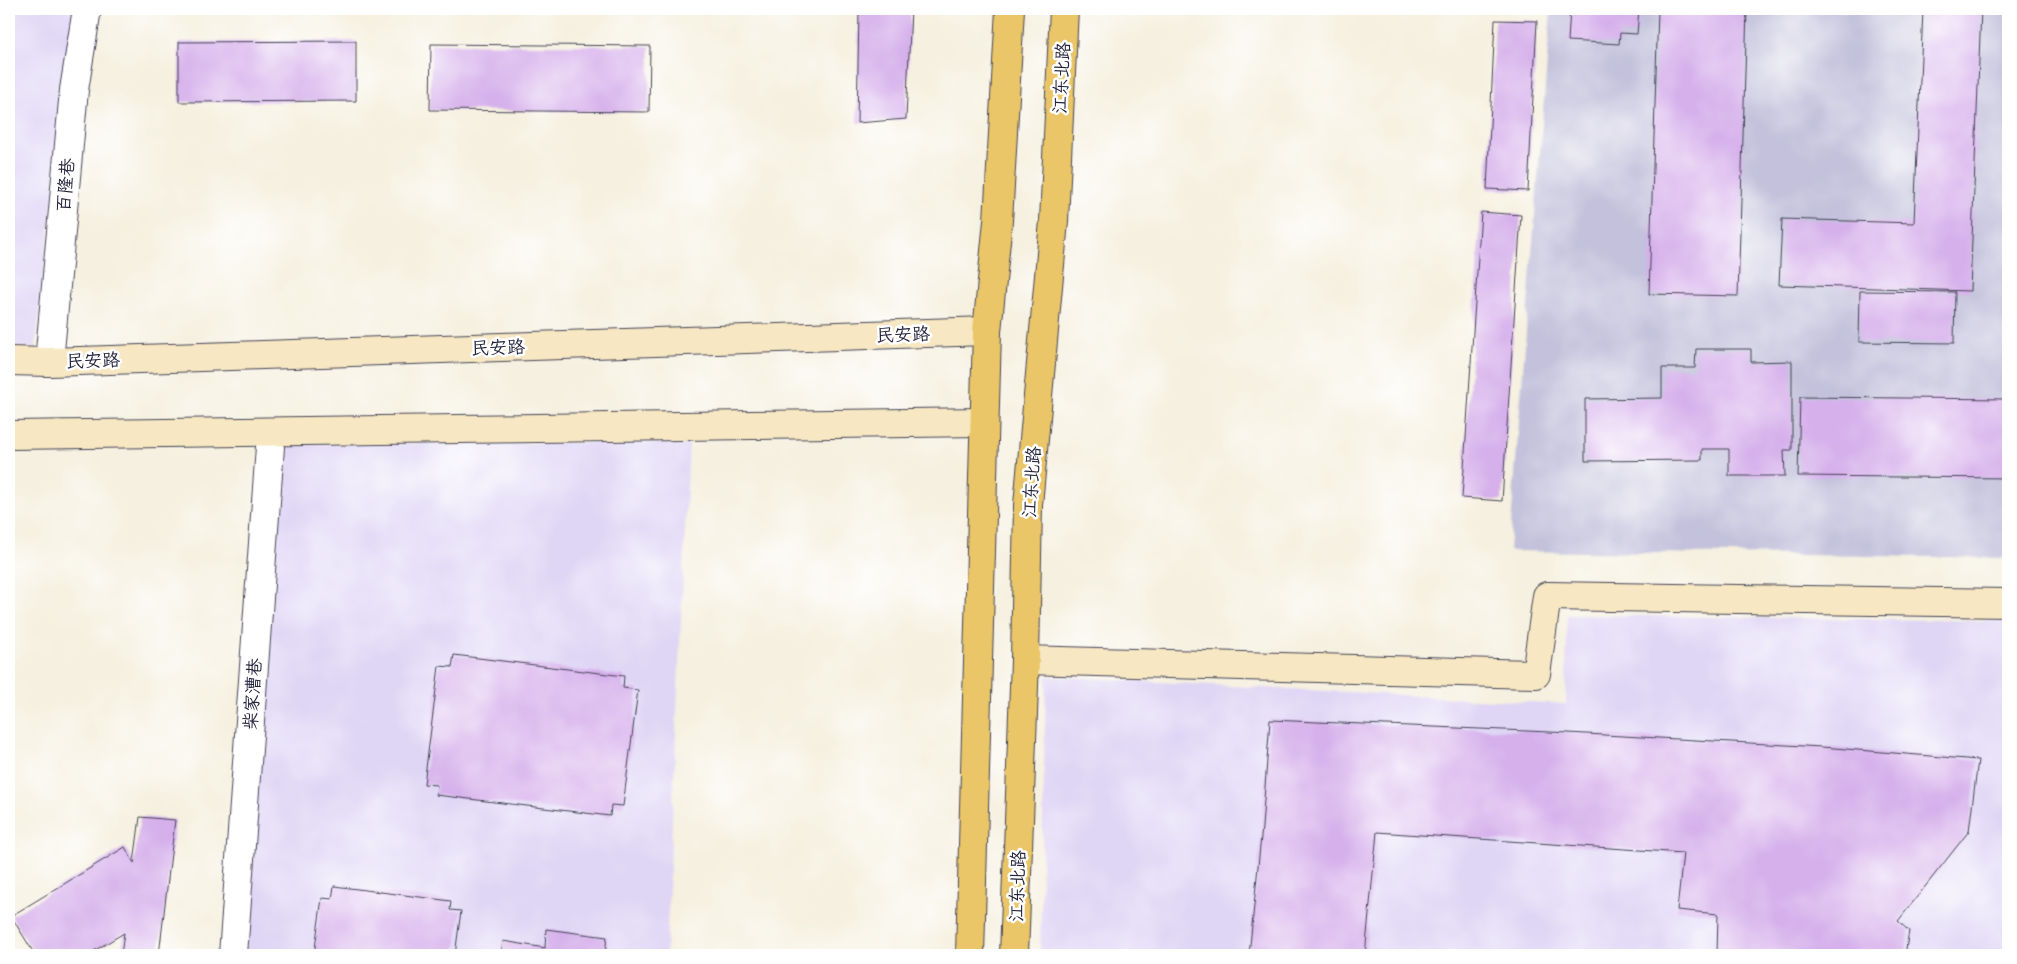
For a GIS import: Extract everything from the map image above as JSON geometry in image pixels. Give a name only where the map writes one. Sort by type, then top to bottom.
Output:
[{"type":"main road","points":[[970,955],[987,331],[998,221],[1010,9]]},
{"type":"main road","name":"江东北路","points":[[1014,955],[1025,660],[1028,506],[1054,221],[1064,9]]},
{"type":"main road","name":"民安路","points":[[9,361],[49,362],[987,331]]},
{"type":"main road","points":[[9,435],[984,422]]},
{"type":"main road","points":[[1025,660],[1536,674],[1546,596],[2008,603]]},
{"type":"street","name":"百隆巷","points":[[49,362],[74,90],[87,9]]},
{"type":"street","name":"柴家漕巷","points":[[233,955],[271,433]]},
{"type":"shaded area","points":[[9,9],[76,9],[35,348],[9,347]]},
{"type":"shaded area","points":[[1551,9],[2008,9],[2008,558],[1509,551]]},
{"type":"shaded area","points":[[689,442],[666,955],[245,955],[284,444]]},
{"type":"shaded area","points":[[1567,615],[2008,621],[2008,955],[1040,955],[1046,676],[1566,704]]},
{"type":"building","points":[[859,9],[911,9],[906,119],[857,123]]},
{"type":"building","points":[[1570,9],[1639,9],[1637,34],[1620,33],[1619,44],[1568,41]]},
{"type":"building","points":[[1658,9],[1747,9],[1738,296],[1649,294]]},
{"type":"building","points":[[1923,9],[1981,9],[1970,291],[1779,285],[1782,219],[1914,223]]},
{"type":"building","points":[[1495,20],[1537,21],[1528,191],[1487,189]]},
{"type":"building","points":[[356,41],[356,101],[179,102],[179,42]]},
{"type":"building","points":[[431,44],[650,46],[649,112],[430,110]]},
{"type":"building","points":[[1481,212],[1521,215],[1502,501],[1462,498]]},
{"type":"building","points":[[1860,291],[1955,292],[1954,343],[1859,342]]},
{"type":"building","points":[[1696,349],[1751,349],[1751,362],[1792,361],[1792,450],[1784,450],[1785,476],[1729,476],[1729,449],[1702,449],[1702,460],[1585,461],[1585,399],[1662,398],[1662,368],[1695,368]]},
{"type":"building","points":[[1800,397],[2008,399],[2007,478],[1798,476]]},
{"type":"building","points":[[454,655],[624,676],[623,688],[638,690],[623,806],[611,805],[610,816],[436,795],[437,785],[424,784],[439,666],[452,667]]},
{"type":"building","points":[[1270,720],[1550,732],[1822,747],[1978,760],[1969,831],[1898,921],[1909,931],[1905,955],[1717,955],[1718,914],[1677,910],[1683,853],[1377,832],[1365,955],[1249,955],[1262,827]]},
{"type":"building","points":[[140,817],[175,820],[159,955],[121,955],[124,933],[87,955],[35,955],[11,916],[125,847],[134,863]]},
{"type":"building","points":[[334,886],[451,901],[450,910],[461,911],[455,955],[314,955],[322,898],[332,899]]},
{"type":"building","points":[[546,929],[607,937],[605,955],[501,955],[503,941],[545,948]]}]
